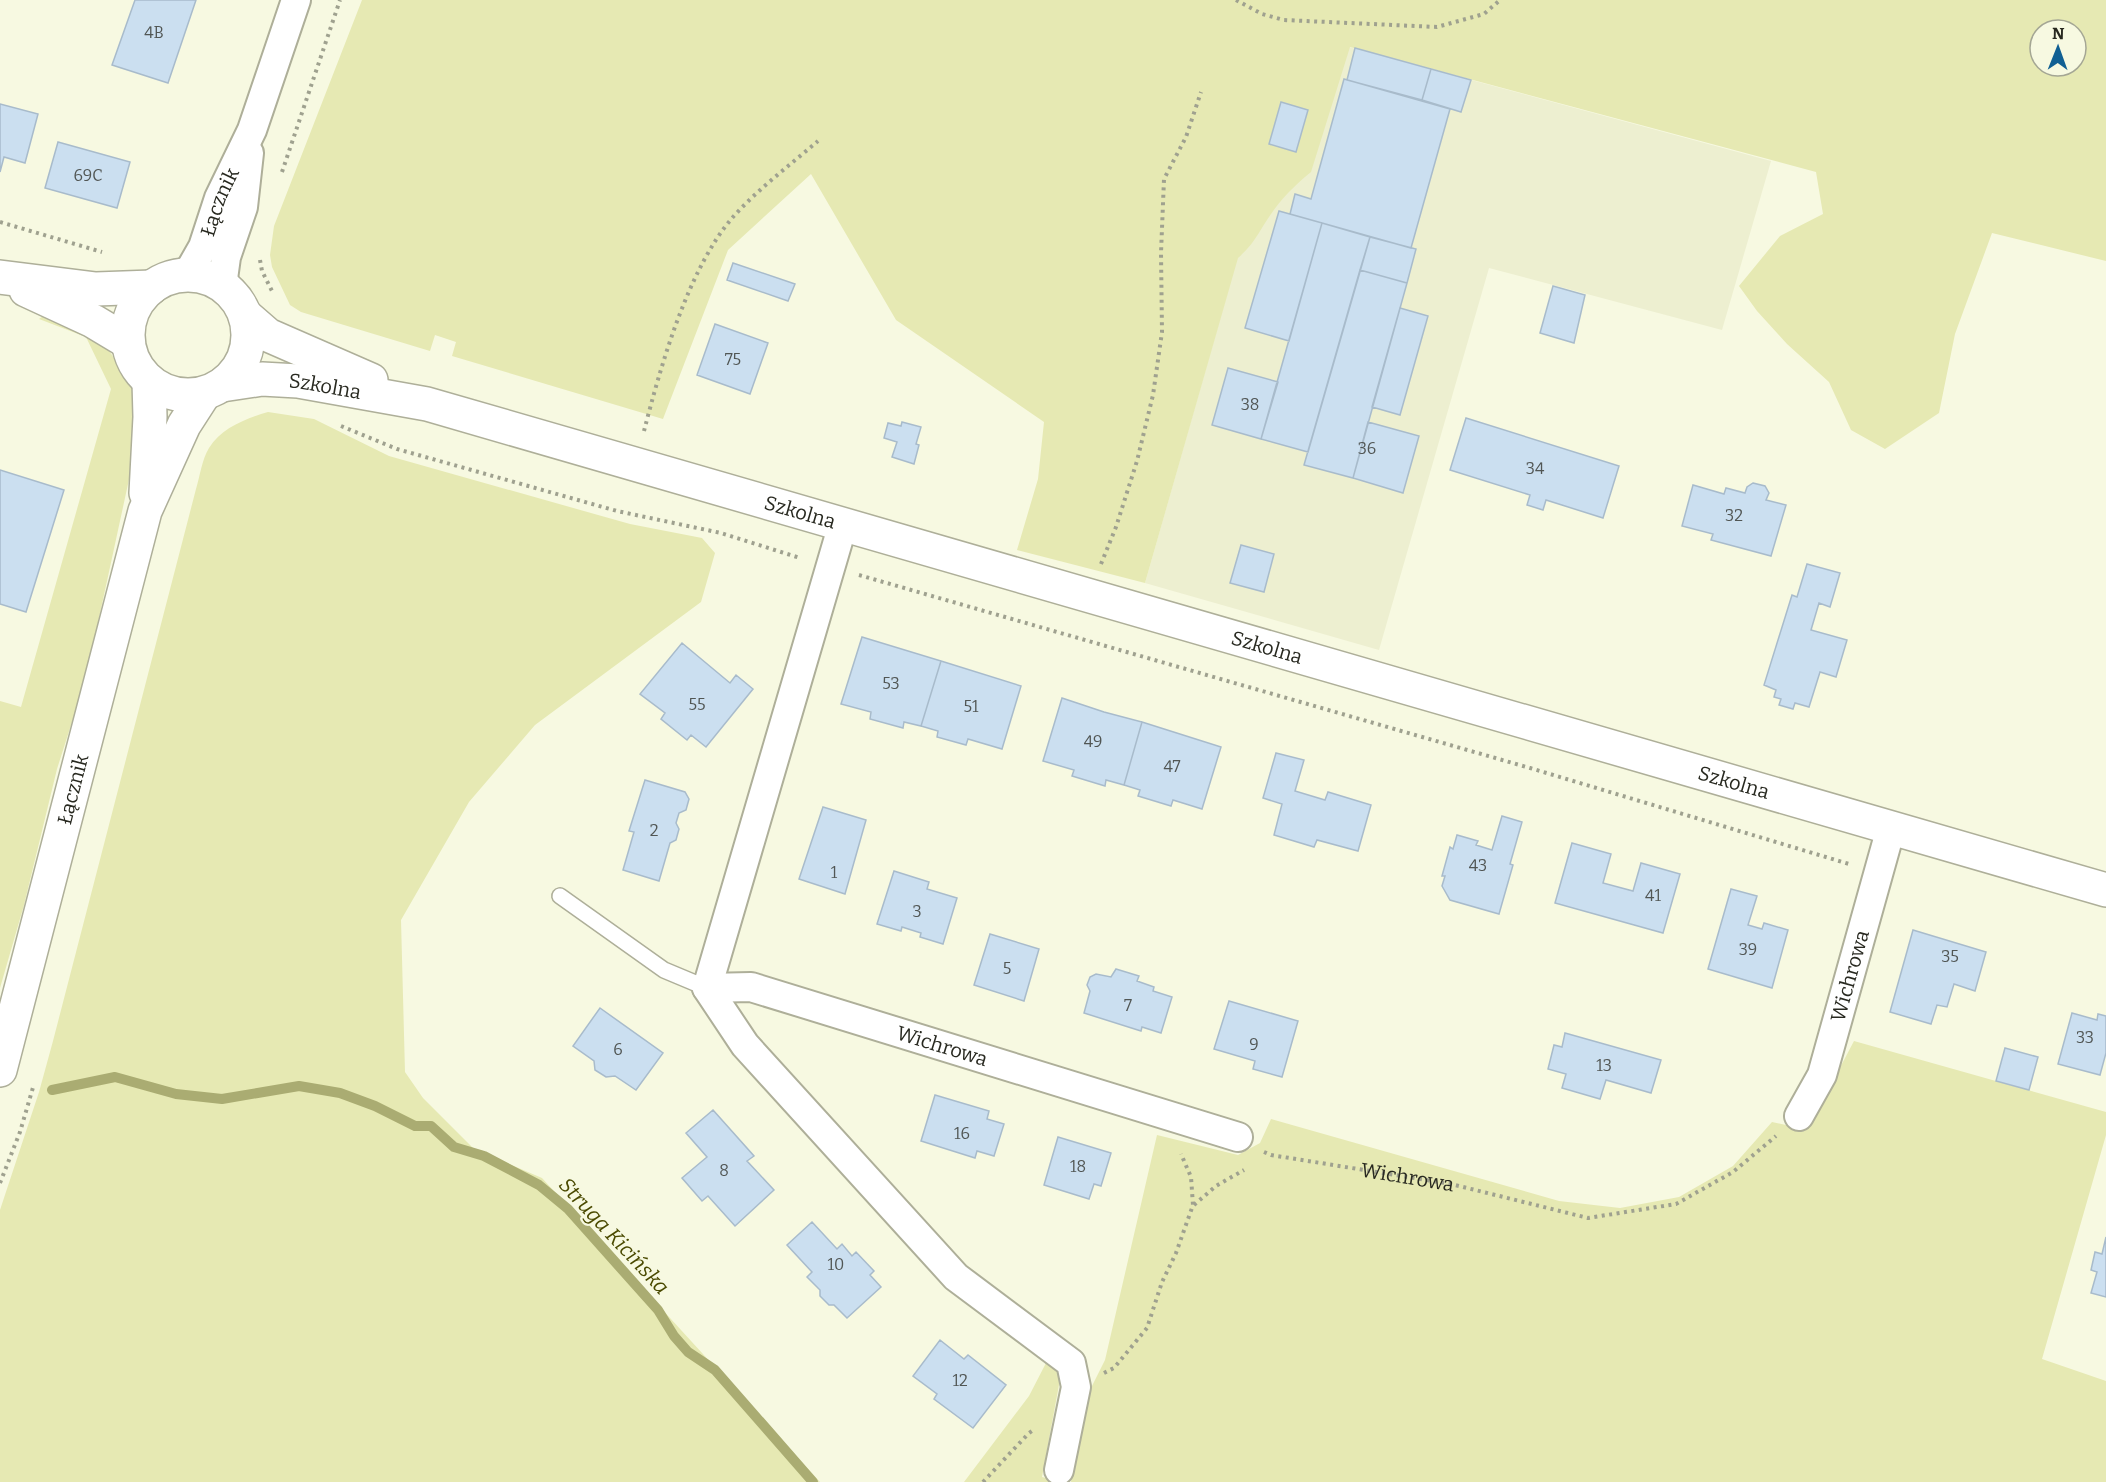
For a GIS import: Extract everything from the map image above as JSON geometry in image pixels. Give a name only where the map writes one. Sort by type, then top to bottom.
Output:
[{"type":"street","name":"Łącznik","points":[[187,275],[203,247],[219,198],[252,130],[296,0]]},
{"type":"street","name":"Łącznik","points":[[222,286],[226,256],[243,207],[252,130]]},
{"type":"street","points":[[187,275],[205,278],[222,286],[237,299],[246,315],[249,334],[246,353],[237,371],[213,390],[184,396],[169,393],[149,381],[135,363],[128,342],[130,319],[138,301],[152,287],[168,279],[187,275]]},
{"type":"street","points":[[0,278],[96,289],[152,287]]},
{"type":"street","points":[[0,278],[93,321],[128,342]]},
{"type":"street","name":"Szkolna","points":[[246,315],[268,335],[427,404]]},
{"type":"street","name":"Szkolna","points":[[213,390],[262,379],[298,381],[427,404],[2106,890]]},
{"type":"street","name":"Łącznik","points":[[146,511],[150,417],[149,381]]},
{"type":"street","name":"Łącznik","points":[[0,1070],[146,511],[184,425],[213,390]]},
{"type":"street","points":[[843,524],[707,988],[745,1045],[956,1277],[1071,1363],[1076,1387],[1059,1470]]},
{"type":"street","name":"Wichrowa","points":[[1799,1116],[1822,1075],[1891,828]]},
{"type":"street","name":"Wichrowa","points":[[707,988],[752,987],[1238,1137]]},
{"type":"lane","points":[[560,896],[664,970],[707,988]]},
{"type":"path","points":[[280,176],[340,0]]},
{"type":"path","points":[[1236,0],[1262,14],[1284,20],[1437,27],[1484,14],[1500,0]]},
{"type":"path","points":[[1089,595],[1116,527],[1137,461],[1153,394],[1162,332],[1161,253],[1164,179],[1186,137],[1201,92]]},
{"type":"path","points":[[652,400],[669,341],[712,246],[734,217],[818,141]]},
{"type":"path","points":[[0,222],[109,255]]},
{"type":"path","points":[[237,225],[261,231],[258,249],[262,271],[278,301]]},
{"type":"path","points":[[334,423],[397,449],[617,511],[722,534],[1530,768],[1878,872]]},
{"type":"path","points":[[0,1183],[20,1132],[35,1079]]},
{"type":"path","points":[[1076,1387],[1114,1368],[1147,1328],[1162,1282],[1194,1205],[1191,1177],[1178,1147],[1173,1116]]},
{"type":"path","name":"Wichrowa","points":[[1238,1137],[1271,1155],[1451,1184],[1588,1218],[1676,1204],[1733,1172],[1799,1116]]},
{"type":"path","points":[[1262,1160],[1271,1155]]},
{"type":"path","points":[[1194,1205],[1216,1186],[1253,1166]]},
{"type":"path","points":[[983,1482],[1029,1433],[1037,1428]]},
{"type":"shaded area","points":[[1301,34],[1771,161],[1722,330],[1489,268],[1379,650],[1145,583]]},
{"type":"green space","points":[[362,0],[2106,0],[2106,261],[1992,233],[1955,334],[1939,413],[1885,449],[1851,430],[1829,382],[1787,344],[1757,311],[1739,286],[1780,236],[1823,214],[1816,172],[1350,47],[1311,172],[1283,199],[1252,244],[1238,258],[1145,583],[1017,550],[1038,479],[1044,422],[896,320],[811,174],[728,250],[663,419],[452,356],[456,342],[435,335],[430,351],[301,312],[290,305],[272,267],[270,255],[274,226]]},
{"type":"green space","points":[[47,313],[97,335],[112,355],[139,404],[141,424],[86,678],[57,769],[24,905],[0,988],[0,701],[21,707],[111,389],[86,337],[39,319]]},
{"type":"green space","points":[[268,412],[314,419],[389,456],[630,524],[702,538],[715,553],[701,602],[535,725],[469,802],[401,920],[405,1072],[423,1098],[474,1149],[542,1178],[820,1482],[0,1482],[0,1210],[39,1092],[53,1041],[201,468],[209,448],[227,429]]},
{"type":"green space","points":[[1854,1041],[2106,1112],[2106,1135],[2042,1359],[2106,1381],[2106,1482],[1071,1482],[1089,1392],[1105,1360],[1157,1135],[1238,1155],[1260,1143],[1271,1119],[1559,1201],[1620,1208],[1679,1197],[1733,1166],[1772,1122],[1804,1129],[1815,1115]]},
{"type":"green space","points":[[1046,1363],[1061,1374],[1042,1477],[1062,1482],[964,1482],[1029,1396]]},
{"type":"building","points":[[135,0],[196,0],[168,83],[112,65]]},
{"type":"building","points":[[1355,48],[1431,69],[1422,100],[1347,80]]},
{"type":"building","points":[[1431,69],[1471,80],[1461,112],[1422,100]]},
{"type":"building","points":[[1344,79],[1450,109],[1411,248],[1290,214],[1295,194],[1311,199]]},
{"type":"building","points":[[1281,102],[1308,110],[1296,152],[1269,144]]},
{"type":"building","points":[[0,104],[38,114],[25,163],[4,157],[0,172]]},
{"type":"building","points":[[58,142],[130,162],[117,208],[45,188]]},
{"type":"building","points":[[1279,211],[1322,223],[1289,341],[1245,328]]},
{"type":"building","points":[[1322,223],[1370,237],[1308,452],[1261,439]]},
{"type":"building","points":[[1370,237],[1416,249],[1407,283],[1360,270]]},
{"type":"building","points":[[733,263],[795,284],[788,301],[727,280]]},
{"type":"building","points":[[1360,270],[1407,283],[1353,478],[1304,465]]},
{"type":"building","points":[[1553,286],[1585,295],[1574,343],[1540,333]]},
{"type":"building","points":[[1400,308],[1428,316],[1400,415],[1372,407]]},
{"type":"building","points":[[715,324],[768,343],[750,394],[697,375]]},
{"type":"building","points":[[1228,368],[1278,382],[1261,439],[1212,425]]},
{"type":"building","points":[[1466,418],[1619,466],[1603,518],[1546,500],[1543,510],[1527,505],[1530,495],[1450,470]]},
{"type":"building","points":[[902,422],[921,427],[914,464],[892,457],[897,442],[884,438],[888,423],[901,426]]},
{"type":"building","points":[[1368,422],[1419,436],[1403,493],[1353,478]]},
{"type":"building","points":[[0,470],[64,490],[26,612],[0,604]]},
{"type":"building","points":[[1753,483],[1765,486],[1769,493],[1766,500],[1786,505],[1771,556],[1711,540],[1713,534],[1682,526],[1693,485],[1724,494],[1726,488],[1745,493],[1747,487]]},
{"type":"building","points":[[1241,545],[1274,554],[1264,592],[1230,583]]},
{"type":"building","points":[[1807,564],[1840,573],[1830,607],[1819,603],[1811,630],[1847,640],[1836,677],[1820,672],[1809,707],[1795,703],[1793,709],[1779,705],[1781,699],[1774,697],[1776,690],[1764,685],[1792,595],[1797,597]]},
{"type":"building","points":[[862,637],[941,661],[921,726],[904,722],[903,728],[870,719],[871,712],[841,704]]},
{"type":"building","points":[[682,643],[730,683],[736,675],[753,689],[706,747],[691,735],[687,740],[661,719],[665,713],[640,694]]},
{"type":"building","points":[[941,661],[1021,686],[1002,749],[968,739],[966,745],[937,737],[938,731],[921,726]]},
{"type":"building","points":[[1062,698],[1142,722],[1124,785],[1106,780],[1105,786],[1072,776],[1074,770],[1043,761]]},
{"type":"building","points":[[1142,722],[1221,747],[1202,809],[1173,800],[1171,806],[1138,796],[1140,790],[1124,785]]},
{"type":"building","points":[[1276,753],[1304,760],[1295,791],[1325,800],[1328,792],[1371,805],[1358,851],[1317,840],[1314,847],[1274,835],[1282,804],[1263,798]]},
{"type":"building","points":[[645,780],[685,792],[689,799],[686,810],[679,813],[676,823],[679,829],[676,840],[670,843],[659,881],[623,870],[634,832],[629,831]]},
{"type":"building","points":[[823,807],[866,820],[845,894],[799,879]]},
{"type":"building","points":[[1502,816],[1522,822],[1499,914],[1450,900],[1442,886],[1445,876],[1442,876],[1450,847],[1453,849],[1457,835],[1478,841],[1476,845],[1492,850]]},
{"type":"building","points":[[1572,843],[1611,854],[1603,883],[1633,891],[1641,863],[1680,874],[1663,933],[1555,903]]},
{"type":"building","points":[[894,871],[929,882],[927,889],[957,898],[943,944],[920,937],[921,933],[902,927],[901,931],[877,924]]},
{"type":"building","points":[[1731,889],[1757,896],[1748,925],[1762,929],[1764,923],[1788,930],[1772,988],[1708,969]]},
{"type":"building","points":[[1913,930],[1986,952],[1975,991],[1954,984],[1947,1007],[1937,1005],[1931,1024],[1890,1012]]},
{"type":"building","points":[[990,934],[1039,949],[1024,1001],[974,985]]},
{"type":"building","points":[[1116,969],[1139,976],[1137,981],[1154,987],[1153,991],[1172,997],[1161,1033],[1142,1027],[1141,1031],[1084,1013],[1090,991],[1087,985],[1090,977],[1096,974],[1111,977]]},
{"type":"building","points":[[1229,1001],[1298,1021],[1282,1077],[1253,1069],[1255,1061],[1214,1049]]},
{"type":"building","points":[[600,1008],[663,1053],[636,1090],[615,1076],[606,1077],[595,1070],[594,1061],[573,1046]]},
{"type":"building","points":[[2072,1013],[2097,1020],[2098,1014],[2106,1016],[2106,1053],[2100,1075],[2058,1064]]},
{"type":"building","points":[[1565,1033],[1661,1060],[1651,1093],[1606,1080],[1600,1099],[1562,1088],[1566,1074],[1548,1069],[1554,1045],[1562,1047]]},
{"type":"building","points":[[2005,1048],[2038,1057],[2029,1090],[1996,1081]]},
{"type":"building","points":[[935,1095],[989,1111],[987,1119],[1004,1124],[994,1156],[977,1151],[975,1158],[921,1141]]},
{"type":"building","points":[[713,1110],[754,1156],[747,1161],[774,1190],[735,1226],[708,1196],[702,1201],[682,1178],[707,1157],[686,1133]]},
{"type":"building","points":[[1058,1137],[1111,1153],[1101,1186],[1094,1184],[1089,1199],[1044,1185]]},
{"type":"building","points":[[812,1222],[837,1249],[842,1244],[852,1256],[856,1252],[874,1271],[870,1275],[881,1287],[847,1318],[834,1305],[829,1305],[820,1296],[820,1290],[807,1277],[812,1272],[787,1245]]},
{"type":"building","points":[[2106,1237],[2106,1297],[2091,1293],[2097,1272],[2091,1270],[2095,1252],[2102,1254]]},
{"type":"building","points":[[940,1340],[964,1359],[968,1355],[1006,1385],[973,1428],[934,1399],[937,1394],[913,1376]]},
{"type":"waterway","name":"Struga Kicińska","points":[[52,1090],[115,1077],[176,1094],[222,1099],[299,1086],[340,1093],[375,1106],[415,1126],[431,1126],[454,1147],[484,1156],[539,1185],[568,1209],[658,1310],[674,1336],[688,1352],[715,1370],[813,1482]]}]
